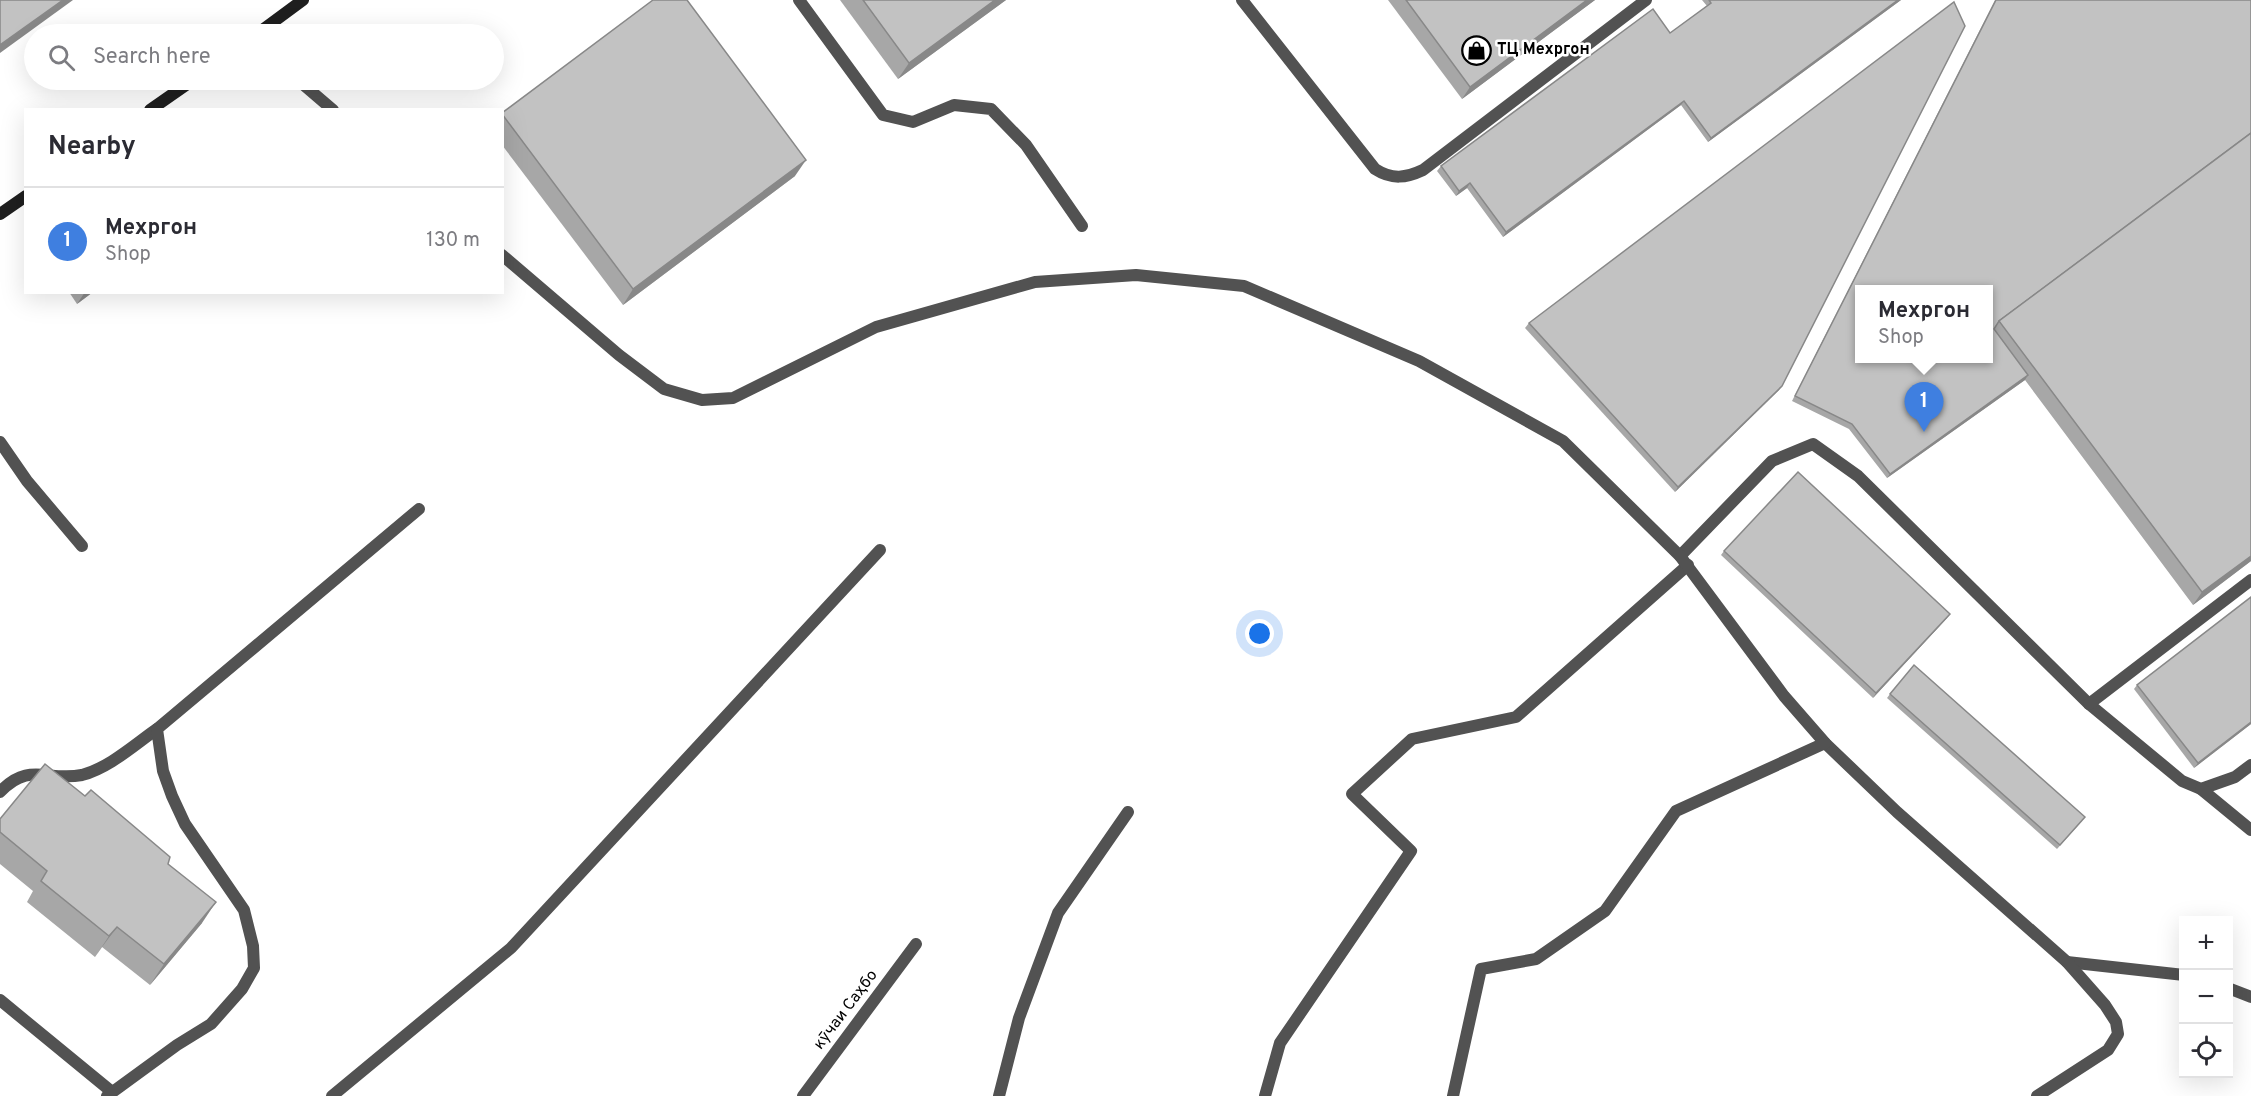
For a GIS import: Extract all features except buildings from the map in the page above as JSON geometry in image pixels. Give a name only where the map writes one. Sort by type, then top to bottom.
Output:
[{"type":"main road","points":[[271,24],[303,0]]},
{"type":"main road","points":[[153,108],[179,90]]},
{"type":"main road","points":[[0,214],[24,197]]},
{"type":"street","points":[[799,0],[883,115],[913,122],[954,105],[991,108],[1026,145],[1082,225]]},
{"type":"street","points":[[1242,0],[1375,169],[1385,176],[1397,178],[1424,170],[1646,0]]},
{"type":"street","points":[[310,90],[331,108]]},
{"type":"street","points":[[504,257],[619,356],[664,389],[702,400],[733,398],[876,327],[1035,282],[1136,275],[1244,286],[1419,361],[1563,441],[1684,561],[1784,696],[1825,743],[1898,812],[2067,962],[2105,1005],[2116,1022],[2118,1034],[2108,1050],[2037,1096]]},
{"type":"street","points":[[0,442],[27,481],[82,546]]},
{"type":"street","points":[[1265,1096],[1280,1042],[1411,851],[1352,794],[1412,739],[1516,717],[1684,561],[1772,461],[1813,444],[1858,476],[2089,704],[2182,781],[2200,789],[2251,830]]},
{"type":"street","points":[[0,792],[20,777],[34,773],[55,777],[81,775],[100,768],[157,729],[419,509]]},
{"type":"street","points":[[332,1096],[511,948],[880,550]]},
{"type":"street","points":[[2089,704],[2251,580]]},
{"type":"street","points":[[0,1000],[110,1094],[177,1045],[211,1024],[242,989],[254,968],[253,946],[244,910],[185,824],[163,771],[157,729]]},
{"type":"street","points":[[1453,1096],[1481,969],[1536,959],[1605,911],[1676,811],[1825,743]]},
{"type":"street","points":[[2200,789],[2235,777],[2251,765]]},
{"type":"street","points":[[999,1096],[1019,1018],[1058,914],[1128,812]]},
{"type":"street","name":"кӯчаи Саҳбо","points":[[803,1096],[916,944]]},
{"type":"street","points":[[2067,962],[2179,974]]},
{"type":"street","points":[[2233,990],[2251,997]]},
{"type":"place","name":"ТЦ Мехргон","points":[[1476,50]]},
{"type":"place","name":"Мехргон","points":[[1924,432]]}]
